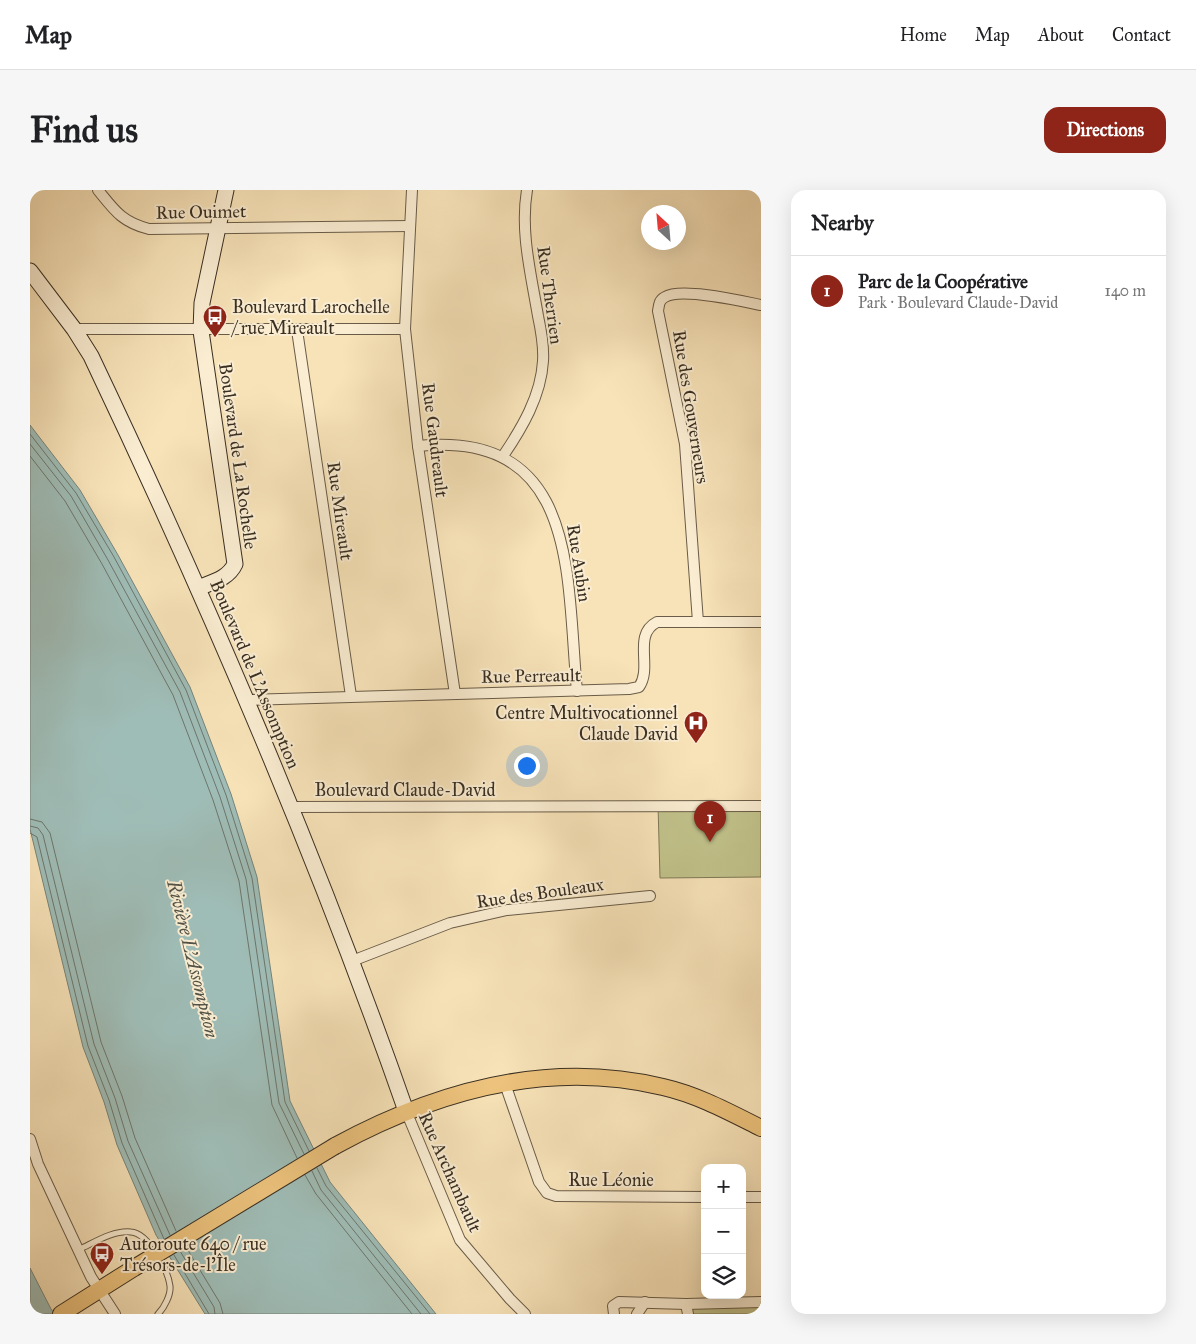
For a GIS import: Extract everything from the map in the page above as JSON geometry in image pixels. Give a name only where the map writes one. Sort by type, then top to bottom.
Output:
[{"type":"main road","points":[[62,1314],[335,1146],[406,1111],[473,1088],[504,1081],[580,1075],[625,1079],[689,1094],[761,1128]]},
{"type":"street","name":"Rue Ouimet","points":[[98,190],[118,215],[132,225],[149,229],[410,226]]},
{"type":"street","name":"Boulevard de La Rochelle","points":[[198,588],[232,572],[235,564],[201,330],[202,302],[226,190]]},
{"type":"street","name":"Rue Gaudreault","points":[[412,190],[405,329],[418,446],[455,694]]},
{"type":"street","name":"Rue Therrien","points":[[503,456],[528,413],[539,383],[543,361],[542,336],[524,231],[527,190]]},
{"type":"street","name":"Boulevard de L'Assomption","points":[[30,272],[74,329],[91,356],[198,588],[246,700],[352,961],[406,1111]]},
{"type":"street","name":"Rue des Gouverneurs","points":[[698,622],[685,444],[658,310],[659,302],[665,297],[678,292],[761,305]]},
{"type":"street","points":[[74,329],[405,329]]},
{"type":"street","name":"Rue Mireault","points":[[297,330],[351,696]]},
{"type":"street","name":"Rue Aubin","points":[[418,446],[461,444],[503,456],[536,487],[549,503],[563,543],[577,691]]},
{"type":"street","name":"Rue Perreault","points":[[246,700],[577,691],[639,687],[645,679],[644,635],[649,626],[657,622],[761,622]]},
{"type":"street","name":"Boulevard Claude-David","points":[[290,807],[761,806]]},
{"type":"street","name":"Rue des Bouleaux","points":[[352,961],[450,923],[508,910],[650,896]]},
{"type":"street","name":"Rue Léonie","points":[[504,1081],[539,1182],[547,1193],[556,1196],[701,1197]]},
{"type":"street","name":"Rue Archambault","points":[[406,1111],[460,1240],[510,1300],[525,1314]]},
{"type":"street","points":[[30,1140],[38,1164],[80,1249],[91,1277],[115,1314]]},
{"type":"street","points":[[746,1197],[761,1197]]},
{"type":"street","points":[[614,1314],[613,1306],[619,1302],[645,1302],[687,1309],[761,1302]]},
{"type":"street","points":[[637,1314],[645,1302]]},
{"type":"lane","points":[[80,1249],[108,1236],[132,1232],[147,1240],[167,1273],[170,1288],[163,1308],[158,1314]]},
{"type":"green space","points":[[658,805],[761,806],[761,877],[660,878]]},
{"type":"green space","points":[[761,1302],[761,1314],[688,1314],[686,1304]]},
{"type":"water","name":"Rivière L'Assomption","points":[[30,425],[80,490],[190,687],[231,794],[257,877],[290,1101],[330,1182],[436,1314],[205,1314],[156,1235],[117,1145],[104,1102],[83,1047],[30,829]]},
{"type":"water","points":[[30,1268],[51,1309],[55,1314],[30,1314]]},
{"type":"place","name":"Boulevard Larochelle / rue Mireault","points":[[215,338]]},
{"type":"place","name":"Centre Multivocationnel Claude David","points":[[696,744]]},
{"type":"place","name":"Parc de la Coopérative","points":[[710,842]]},
{"type":"place","name":"Autoroute 640 / rue Trésors-de-l'Île","points":[[102,1275]]}]
